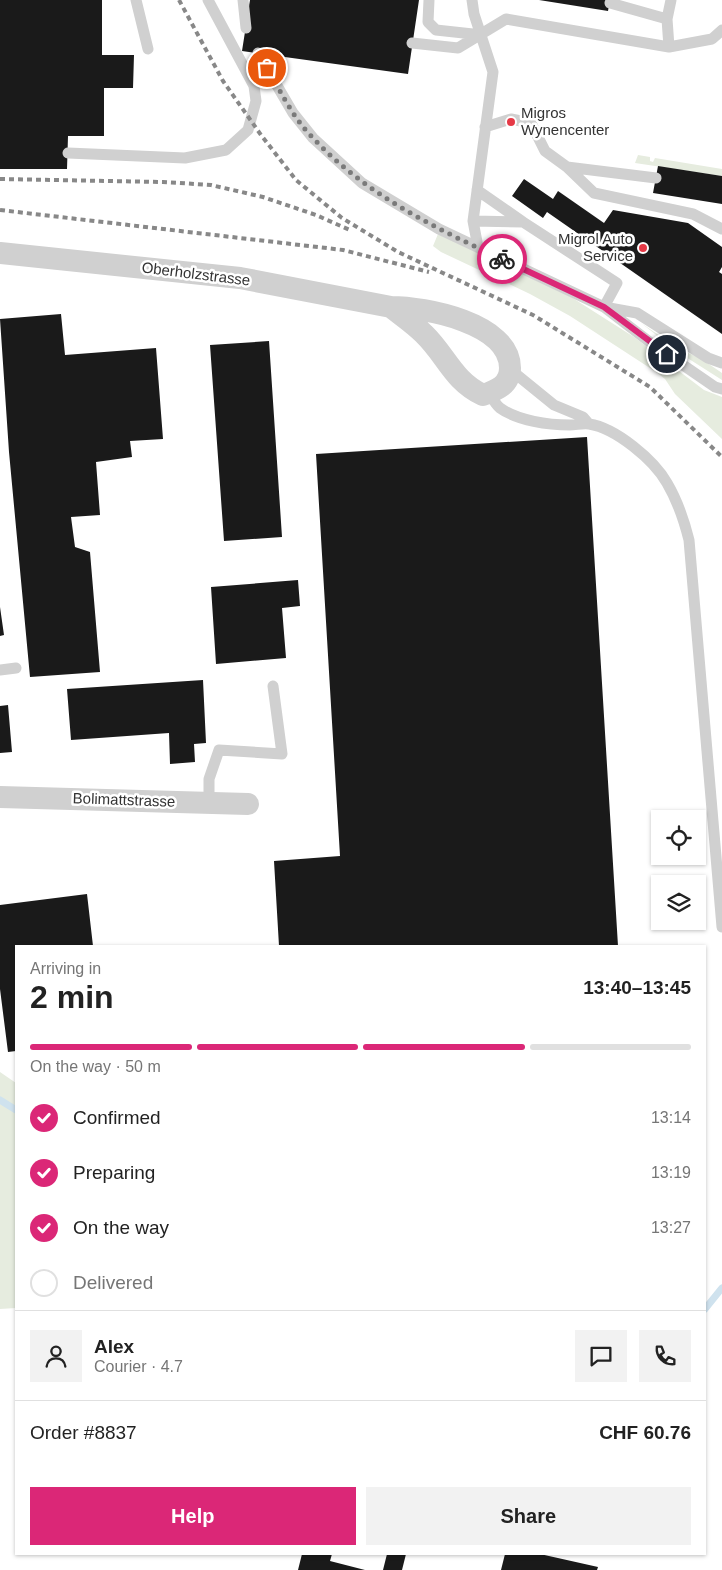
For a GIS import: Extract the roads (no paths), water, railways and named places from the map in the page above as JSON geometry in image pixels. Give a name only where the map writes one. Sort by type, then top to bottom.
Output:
[{"type":"street","name":"Oberholzstrasse","points":[[0,253],[240,278],[391,307],[415,307],[458,319],[498,340],[509,354],[511,370]]},
{"type":"street","name":"Oberholzstrasse","points":[[391,307],[425,335],[448,366],[469,388],[483,395],[489,393]]},
{"type":"street","points":[[489,393],[498,391],[506,384],[511,370]]},
{"type":"street","name":"Bolimattstrasse","points":[[0,797],[248,804]]},
{"type":"lane","points":[[136,0],[148,49]]},
{"type":"lane","points":[[68,153],[185,158],[226,150],[248,130],[256,101],[254,86],[208,0]]},
{"type":"lane","points":[[242,0],[246,28]]},
{"type":"lane","points":[[472,0],[474,14],[493,72],[474,221],[478,248]]},
{"type":"lane","points":[[669,47],[667,19],[671,0]]},
{"type":"lane","points":[[610,3],[667,19]]},
{"type":"lane","points":[[428,5],[428,22],[436,30],[482,35]]},
{"type":"lane","points":[[412,43],[458,48],[506,19],[669,47],[712,39],[722,30]]},
{"type":"lane","points":[[258,53],[293,113],[313,138],[362,183],[421,219],[604,307],[651,343],[715,387],[722,389]]},
{"type":"lane","points":[[485,127],[511,119],[531,122],[545,151],[567,167],[594,193],[693,214],[722,229]]},
{"type":"lane","points":[[567,167],[656,178]]},
{"type":"lane","points":[[477,190],[522,222],[616,283],[604,307]]},
{"type":"lane","points":[[474,221],[522,222]]},
{"type":"lane","points":[[604,307],[637,313],[708,358],[722,364]]},
{"type":"lane","points":[[511,370],[554,405],[583,417],[588,424]]},
{"type":"lane","points":[[489,393],[499,408],[530,420],[570,425],[588,424],[608,430],[625,440],[666,481],[685,521],[689,540],[722,927]]},
{"type":"lane","points":[[0,670],[16,668]]},
{"type":"lane","points":[[209,803],[209,779],[218,750],[282,754],[272,686]]},
{"type":"waterway","points":[[0,1100],[15,1109]]},
{"type":"waterway","points":[[706,1308],[722,1288]]},
{"type":"railway","points":[[179,0],[223,81],[296,180],[342,218],[398,252],[533,315],[650,387],[722,457]]},
{"type":"railway","points":[[0,179],[163,182],[211,185],[263,197],[316,215],[352,231]]},
{"type":"railway","points":[[0,210],[343,250],[429,272]]},
{"type":"place","name":"Migros Wynencenter","points":[[511,122]]},
{"type":"place","name":"Migrol Auto Service","points":[[643,248]]}]
